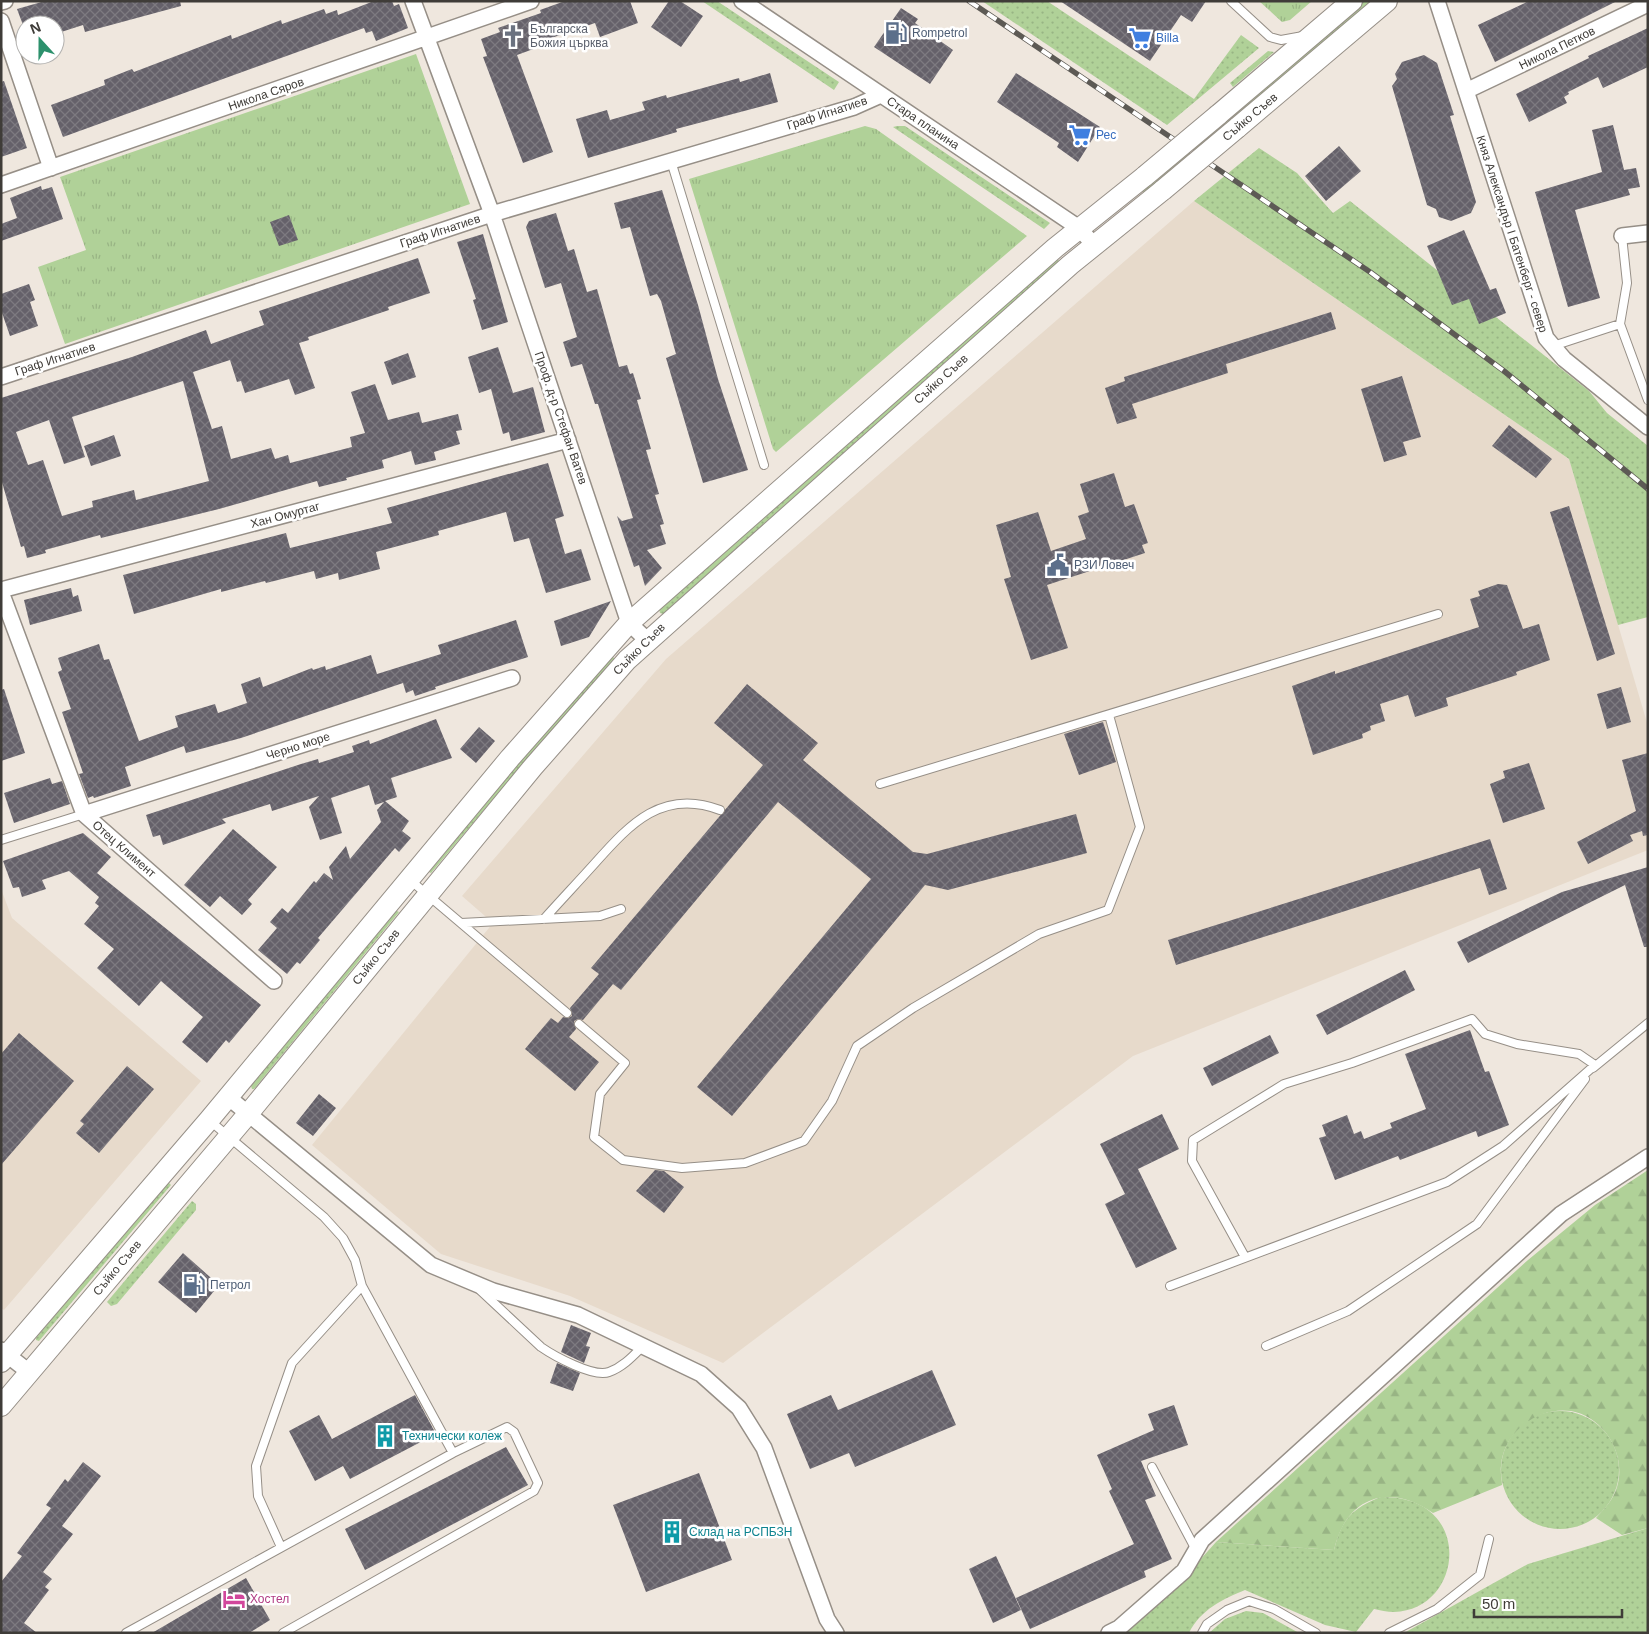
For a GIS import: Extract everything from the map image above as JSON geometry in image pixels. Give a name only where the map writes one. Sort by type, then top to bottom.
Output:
[{"type":"street","points":[[413,1],[427,38]]},
{"type":"street","name":"Никола Сяров","points":[[1,185],[532,1]]},
{"type":"street","name":"Стара планина","points":[[742,1],[1079,228],[1094,245]]},
{"type":"street","name":"Съйко Съев","points":[[3,1356],[209,1120],[408,878],[557,703],[629,623],[1079,228],[1145,176],[1352,1]]},
{"type":"street","name":"Съйко Съев","points":[[1,1406],[248,1114],[427,894],[570,723],[647,640],[1094,245],[1163,190],[1387,1]]},
{"type":"street","name":"Княз Александър I Батенберг - север","points":[[1437,1],[1542,330],[1552,346],[1564,359],[1648,427]]},
{"type":"street","name":"Никола Петков","points":[[1466,91],[1648,4]]},
{"type":"street","points":[[1,21],[51,168]]},
{"type":"street","name":"Проф. д-р Стефан Ватев","points":[[427,38],[492,214],[629,623]]},
{"type":"street","name":"Граф Игнатиев","points":[[1,377],[492,214],[854,107],[881,95]]},
{"type":"street","points":[[1622,236],[1648,233]]},
{"type":"street","name":"Хан Омуртаг","points":[[1,591],[568,440]]},
{"type":"street","name":"Отец Климент","points":[[1,591],[84,814],[274,981]]},
{"type":"street","points":[[629,623],[647,640]]},
{"type":"street","name":"Черно море","points":[[84,814],[512,678]]},
{"type":"street","points":[[228,1096],[431,1265],[493,1291],[578,1316],[702,1374],[739,1408],[764,1448],[827,1619],[836,1633]]},
{"type":"street","points":[[1109,1633],[1119,1628],[1184,1571],[1202,1540],[1561,1214],[1648,1157]]},
{"type":"street","points":[[3,1356],[29,1372]]},
{"type":"lane","points":[[1231,1],[1270,37],[1281,40],[1314,33]]},
{"type":"lane","points":[[671,161],[764,465]]},
{"type":"lane","points":[[1622,236],[1627,284],[1620,324],[1648,400]]},
{"type":"lane","points":[[1552,346],[1620,324]]},
{"type":"lane","points":[[880,784],[1438,614]]},
{"type":"lane","points":[[579,1024],[625,1063],[600,1094],[594,1137],[623,1160],[682,1168],[746,1163],[804,1140],[832,1101],[857,1046],[913,1008],[1039,934],[1108,910],[1140,827],[1109,715]]},
{"type":"lane","points":[[544,919],[628,826],[653,811],[680,804],[707,805],[720,810]]},
{"type":"lane","points":[[1,840],[84,814]]},
{"type":"lane","points":[[408,878],[567,1013]]},
{"type":"lane","points":[[461,923],[600,916],[621,909]]},
{"type":"lane","points":[[1245,1257],[1192,1161],[1193,1140],[1284,1084],[1352,1063],[1472,1019],[1485,1034],[1517,1044],[1579,1054],[1595,1065]]},
{"type":"lane","points":[[1170,1286],[1447,1182],[1503,1146],[1595,1065],[1648,1023]]},
{"type":"lane","points":[[1266,1346],[1348,1311],[1477,1224],[1595,1065]]},
{"type":"lane","points":[[209,1120],[324,1217],[343,1238],[355,1260],[362,1286],[453,1453]]},
{"type":"lane","points":[[472,1282],[541,1347],[592,1372],[608,1373],[626,1362],[643,1346]]},
{"type":"lane","points":[[281,1547],[258,1496],[256,1466],[292,1362],[362,1286]]},
{"type":"lane","points":[[126,1633],[453,1453],[507,1427],[514,1432],[538,1483],[534,1491],[283,1633]]},
{"type":"lane","points":[[1152,1467],[1196,1550]]},
{"type":"lane","points":[[1389,1633],[1437,1610],[1480,1574],[1489,1539]]},
{"type":"lane","points":[[1202,1633],[1208,1624],[1227,1610],[1249,1601],[1274,1609],[1316,1633]]},
{"type":"shaded area","points":[[1194,201],[1569,459],[1648,726],[1648,850],[1133,1056],[723,1363],[570,1296],[441,1254],[312,1145],[493,923],[462,896],[666,659]]},
{"type":"shaded area","points":[[1,889],[12,918],[201,1081],[4,1310],[1,1308]]},
{"type":"green space","points":[[702,1],[717,1],[839,82],[834,90]]},
{"type":"green space","points":[[982,1],[1047,1],[1194,99],[1241,35],[1259,48],[1167,125]]},
{"type":"green space","points":[[1259,1],[1312,1],[1290,20],[1282,22]]},
{"type":"green space","points":[[1364,1],[1373,1],[1143,193],[1142,189]]},
{"type":"green space","points":[[1268,51],[1274,52],[1233,87],[1230,83]]},
{"type":"green space","points":[[416,54],[470,204],[65,344],[38,267],[86,250],[60,177]]},
{"type":"green space","points":[[865,126],[876,129],[1027,236],[776,452],[773,449],[689,179]]},
{"type":"green space","points":[[905,126],[1050,223],[1044,229],[893,127]]},
{"type":"green space","points":[[1259,148],[1297,173],[1333,213],[1350,201],[1589,391],[1607,413],[1648,446],[1648,617],[1618,625],[1569,459],[1194,201]]},
{"type":"green space","points":[[1057,258],[1060,263],[663,614],[660,613],[659,609]]},
{"type":"green space","points":[[612,656],[615,659],[542,741],[431,873],[429,872],[538,738]]},
{"type":"green space","points":[[395,910],[399,912],[254,1089],[252,1089],[251,1086]]},
{"type":"green space","points":[[1648,1170],[1648,1528],[1622,1535],[1596,1518],[1611,1500],[1617,1487],[1619,1462],[1616,1450],[1603,1429],[1594,1421],[1571,1411],[1559,1411],[1535,1417],[1515,1432],[1503,1454],[1501,1468],[1502,1485],[1433,1513],[1401,1498],[1386,1497],[1372,1500],[1359,1507],[1348,1518],[1340,1532],[1334,1550],[1216,1542],[1528,1260],[1595,1205]]},
{"type":"green space","points":[[167,1181],[171,1185],[39,1341],[36,1340],[36,1338]]},
{"type":"green space","points":[[192,1201],[196,1204],[196,1210],[117,1304],[111,1306],[107,1302]]},
{"type":"green space","points":[[1560,1411],[1583,1415],[1602,1428],[1615,1447],[1619,1470],[1615,1493],[1602,1512],[1583,1525],[1560,1529],[1537,1525],[1518,1512],[1505,1493],[1501,1470],[1505,1447],[1518,1428],[1537,1415]]},
{"type":"green space","points":[[1381,1497],[1411,1501],[1433,1514],[1445,1532],[1449,1553],[1446,1574],[1435,1593],[1418,1606],[1394,1612],[1374,1609],[1356,1632],[1325,1625],[1245,1590],[1213,1606],[1199,1618],[1189,1633],[1121,1633],[1165,1599],[1216,1542],[1334,1550],[1340,1531],[1349,1516],[1362,1506]]},
{"type":"green space","points":[[1648,1528],[1648,1633],[1404,1633],[1528,1564]]},
{"type":"green space","points":[[1246,1611],[1263,1613],[1299,1633],[1209,1633],[1225,1619]]},
{"type":"building","points":[[45,1],[180,1],[181,6],[85,32],[83,25],[65,31],[65,15],[19,15],[17,9]]},
{"type":"building","points":[[374,1],[392,1],[394,6],[399,4],[408,28],[376,41],[372,31],[366,33],[364,28],[63,137],[51,105],[105,85],[104,80],[132,69],[134,72],[231,35],[232,39],[281,20],[282,24],[324,9],[326,14],[337,10],[338,15]]},
{"type":"building","points":[[565,1],[630,1],[638,23],[600,37],[595,23],[537,43],[539,47],[517,55],[553,152],[523,163],[483,57],[487,56],[481,39],[500,32],[498,28],[541,13],[540,10]]},
{"type":"building","points":[[669,1],[680,1],[703,16],[681,47],[651,27]]},
{"type":"building","name":"Billa","points":[[1060,1],[1206,1],[1192,22],[1181,15],[1150,61]]},
{"type":"building","points":[[1529,1],[1617,1],[1495,62],[1478,25]]},
{"type":"building","points":[[901,8],[918,19],[915,23],[953,50],[930,84],[874,47]]},
{"type":"building","points":[[1648,28],[1648,67],[1603,88],[1598,77],[1568,92],[1569,94],[1564,97],[1567,103],[1529,122],[1516,94],[1589,58],[1588,56]]},
{"type":"building","points":[[1424,55],[1437,63],[1454,115],[1450,116],[1476,202],[1471,213],[1451,221],[1439,217],[1436,209],[1427,205],[1392,86],[1397,79],[1395,74],[1402,62]]},
{"type":"building","points":[[770,73],[778,102],[676,129],[677,132],[588,158],[576,119],[607,110],[610,120],[645,110],[642,102],[666,95],[667,98],[739,78],[740,82]]},
{"type":"building","points":[[1016,73],[1100,127],[1078,162],[1057,147],[1059,143],[997,102]]},
{"type":"building","points":[[4,81],[27,148],[1,157],[1,82]]},
{"type":"building","points":[[1613,125],[1624,170],[1636,168],[1640,187],[1628,189],[1630,195],[1575,210],[1600,298],[1568,307],[1535,192],[1602,172],[1592,130]]},
{"type":"building","points":[[1339,146],[1361,171],[1326,201],[1305,176]]},
{"type":"building","points":[[41,186],[42,190],[52,187],[63,219],[1,241],[1,224],[17,218],[10,198]]},
{"type":"building","points":[[662,190],[698,305],[718,379],[748,470],[703,483],[666,358],[676,354],[661,301],[657,294],[650,296],[630,227],[621,229],[614,203]]},
{"type":"building","points":[[556,213],[568,251],[574,249],[587,292],[597,289],[619,367],[627,365],[630,374],[633,373],[641,399],[637,400],[651,449],[646,450],[659,494],[655,495],[664,524],[660,525],[666,544],[647,550],[662,568],[645,586],[639,565],[634,567],[617,516],[622,521],[633,518],[598,404],[595,404],[582,364],[571,367],[563,342],[577,337],[561,283],[545,288],[526,227],[529,221]]},
{"type":"building","points":[[289,215],[298,240],[279,246],[270,222]]},
{"type":"building","points":[[1464,230],[1490,290],[1496,288],[1506,313],[1479,324],[1469,299],[1452,305],[1427,246]]},
{"type":"building","points":[[483,234],[508,322],[482,330],[473,300],[476,299],[457,242]]},
{"type":"building","points":[[418,258],[430,293],[388,307],[389,310],[308,337],[309,340],[299,343],[315,388],[295,395],[289,379],[245,393],[241,381],[237,382],[230,360],[193,372],[212,429],[222,426],[231,459],[271,448],[275,459],[288,455],[290,463],[352,447],[350,437],[365,433],[351,392],[375,384],[388,420],[419,412],[422,423],[458,414],[462,430],[456,431],[460,444],[434,452],[436,460],[415,465],[411,451],[382,460],[384,468],[346,478],[347,480],[319,487],[317,481],[219,509],[101,538],[100,535],[45,550],[46,553],[27,558],[24,546],[21,547],[1,479],[1,398],[132,357],[206,330],[211,344],[264,325],[259,311]],"holes":[[[183,381],[209,481],[136,500],[134,490],[92,501],[93,507],[62,516],[43,460],[28,465],[16,432],[49,420],[64,464],[85,457],[72,417]]]},
{"type":"building","points":[[29,284],[35,300],[30,302],[38,326],[10,336],[1,310],[1,294]]},
{"type":"building","points":[[1331,312],[1336,329],[1226,364],[1228,373],[1132,404],[1137,418],[1117,424],[1105,388],[1125,381],[1124,377]]},
{"type":"building","points":[[498,347],[513,393],[533,387],[545,432],[511,441],[509,432],[503,434],[491,389],[479,393],[468,357]]},
{"type":"building","points":[[408,353],[416,377],[392,385],[384,362]]},
{"type":"building","points":[[1402,376],[1421,437],[1403,442],[1407,455],[1384,462],[1361,389]]},
{"type":"building","points":[[1509,425],[1552,459],[1536,478],[1492,446]]},
{"type":"building","points":[[114,435],[121,456],[91,466],[84,446]]},
{"type":"building","points":[[548,463],[564,516],[555,519],[565,554],[581,549],[591,580],[546,593],[529,538],[514,542],[506,512],[438,531],[439,535],[376,552],[380,569],[339,580],[338,573],[316,579],[314,571],[221,592],[221,589],[134,614],[123,575],[286,533],[290,548],[392,523],[387,508]]},
{"type":"building","name":"РЗИ Ловеч","points":[[1114,473],[1125,507],[1134,504],[1148,543],[1142,545],[1145,553],[1047,585],[1068,648],[1031,660],[1004,579],[1011,577],[996,525],[1038,512],[1051,551],[1086,539],[1078,516],[1089,512],[1080,484]]},
{"type":"building","points":[[1569,506],[1615,654],[1597,661],[1550,512]]},
{"type":"building","points":[[1498,584],[1507,585],[1523,629],[1539,624],[1550,660],[1516,672],[1517,675],[1446,698],[1448,706],[1415,717],[1408,695],[1380,704],[1385,721],[1370,726],[1371,730],[1362,734],[1363,738],[1313,755],[1292,686],[1479,627],[1470,599],[1480,596],[1478,591]]},
{"type":"building","points":[[71,588],[73,597],[78,595],[82,611],[30,625],[24,600]]},
{"type":"building","points":[[611,601],[589,637],[561,646],[554,621]]},
{"type":"building","points":[[516,620],[528,657],[435,687],[436,689],[415,696],[413,690],[406,693],[403,683],[241,738],[186,753],[184,746],[125,767],[131,786],[94,798],[93,796],[88,798],[79,774],[83,773],[62,712],[71,709],[58,672],[62,670],[58,658],[99,644],[104,660],[109,659],[139,741],[178,727],[175,716],[215,704],[218,713],[247,703],[241,684],[260,677],[263,687],[312,668],[313,670],[325,666],[326,670],[371,655],[377,674],[441,654],[438,645]]},
{"type":"building","points":[[747,684],[818,743],[803,760],[913,852],[927,854],[1076,814],[1087,853],[948,890],[925,885],[732,1116],[697,1087],[871,879],[778,802],[621,990],[613,984],[583,1020],[578,1019],[574,1021],[576,1029],[569,1037],[599,1062],[575,1091],[525,1049],[551,1018],[558,1023],[563,1017],[568,1018],[572,1016],[570,1008],[599,974],[591,968],[763,765],[714,723]]},
{"type":"building","points":[[1621,687],[1631,722],[1607,729],[1597,694]]},
{"type":"building","points":[[4,689],[25,753],[1,761],[1,690]]},
{"type":"building","points":[[436,719],[452,758],[391,778],[397,797],[385,801],[409,821],[402,831],[411,838],[399,852],[395,848],[318,938],[320,940],[300,964],[297,962],[287,974],[258,950],[277,928],[270,922],[282,908],[288,913],[314,881],[316,883],[324,873],[333,880],[329,867],[346,846],[350,859],[381,822],[377,810],[384,802],[375,805],[369,785],[331,798],[342,833],[320,840],[309,807],[319,796],[272,811],[270,804],[222,819],[226,823],[163,845],[160,835],[153,837],[146,815],[301,764],[318,759],[319,763],[354,752],[352,746],[369,740],[370,744]]},
{"type":"building","points":[[1103,722],[1116,762],[1079,775],[1064,734]]},
{"type":"building","points":[[479,727],[495,741],[476,763],[460,749]]},
{"type":"building","points":[[1648,753],[1648,835],[1643,836],[1642,831],[1630,835],[1633,841],[1588,864],[1577,842],[1636,811],[1622,760]]},
{"type":"building","points":[[1529,763],[1545,809],[1503,823],[1490,784],[1505,778],[1503,771]]},
{"type":"building","points":[[50,778],[52,784],[62,781],[70,804],[14,823],[4,793]]},
{"type":"building","points":[[233,829],[277,867],[248,900],[252,904],[242,915],[220,896],[210,907],[184,885]]},
{"type":"building","points":[[83,833],[111,857],[97,873],[261,1005],[229,1043],[226,1040],[207,1063],[182,1042],[203,1017],[161,981],[139,1006],[97,968],[114,949],[84,924],[99,906],[95,903],[99,897],[69,871],[42,880],[46,889],[22,897],[19,887],[13,888],[3,861]]},
{"type":"building","points":[[1490,839],[1507,889],[1489,895],[1480,868],[1176,965],[1168,940]]},
{"type":"building","points":[[1648,867],[1648,947],[1644,947],[1625,885],[1468,963],[1457,942],[1562,892]]},
{"type":"building","points":[[1405,970],[1415,990],[1327,1035],[1316,1015]]},
{"type":"building","points":[[1470,1030],[1485,1072],[1489,1071],[1509,1125],[1478,1137],[1476,1131],[1400,1160],[1398,1156],[1335,1180],[1319,1138],[1326,1136],[1322,1125],[1347,1115],[1354,1134],[1361,1131],[1364,1139],[1392,1128],[1390,1123],[1426,1109],[1405,1054]]},
{"type":"building","points":[[19,1033],[74,1081],[1,1165],[1,1054]]},
{"type":"building","points":[[1270,1035],[1279,1053],[1212,1086],[1203,1068]]},
{"type":"building","points":[[127,1066],[154,1089],[99,1153],[76,1133],[84,1124],[80,1121]]},
{"type":"building","points":[[319,1094],[336,1108],[313,1136],[296,1123]]},
{"type":"building","points":[[1162,1114],[1179,1149],[1138,1169],[1177,1249],[1136,1268],[1105,1204],[1125,1194],[1100,1144]]},
{"type":"building","points":[[655,1170],[664,1171],[684,1187],[664,1213],[636,1191]]},
{"type":"building","points":[[183,1253],[219,1285],[196,1313],[158,1282]]},
{"type":"building","points":[[571,1325],[591,1333],[586,1346],[590,1347],[584,1363],[561,1352]]},
{"type":"building","points":[[557,1363],[580,1373],[573,1391],[550,1383]]},
{"type":"building","points":[[932,1370],[956,1425],[855,1467],[849,1453],[810,1469],[787,1414],[831,1395],[838,1410]]},
{"type":"building","name":"Технически колеж","points":[[415,1395],[436,1434],[350,1479],[343,1466],[315,1481],[289,1431],[319,1415],[332,1439]]},
{"type":"building","points":[[1174,1405],[1188,1445],[1141,1461],[1156,1496],[1145,1500],[1172,1559],[1144,1571],[1146,1577],[1030,1629],[1016,1598],[1134,1544],[1109,1491],[1112,1489],[1097,1455],[1154,1430],[1148,1414]]},
{"type":"building","points":[[506,1447],[528,1485],[365,1570],[345,1529]]},
{"type":"building","points":[[83,1462],[101,1476],[62,1526],[73,1534],[43,1572],[52,1579],[45,1587],[49,1590],[24,1623],[37,1633],[1,1633],[1,1582],[22,1556],[17,1553],[51,1508],[46,1505],[65,1479],[68,1482]]},
{"type":"building","name":"Склад на РСПБЗН","points":[[699,1473],[732,1560],[646,1592],[613,1505]]},
{"type":"building","points":[[996,1556],[1021,1610],[993,1623],[969,1569]]},
{"type":"building","name":"Хостел","points":[[246,1578],[270,1620],[249,1633],[152,1633]]},
{"type":"railway","points":[[969,1],[1370,272],[1504,371],[1648,489]]},
{"type":"place","name":"Rompetrol","points":[[896,33]]},
{"type":"place","name":"Българска Божия църква","points":[[513,36]]},
{"type":"place","name":"Billa","points":[[1140,38]]},
{"type":"place","name":"Рес","points":[[1080,135]]},
{"type":"place","name":"РЗИ Ловеч","points":[[1058,565]]},
{"type":"place","name":"Петрол","points":[[194,1285]]},
{"type":"place","name":"Технически колеж","points":[[385,1436]]},
{"type":"place","name":"Склад на РСПБЗН","points":[[672,1532]]},
{"type":"place","name":"Хостел","points":[[234,1599]]}]
